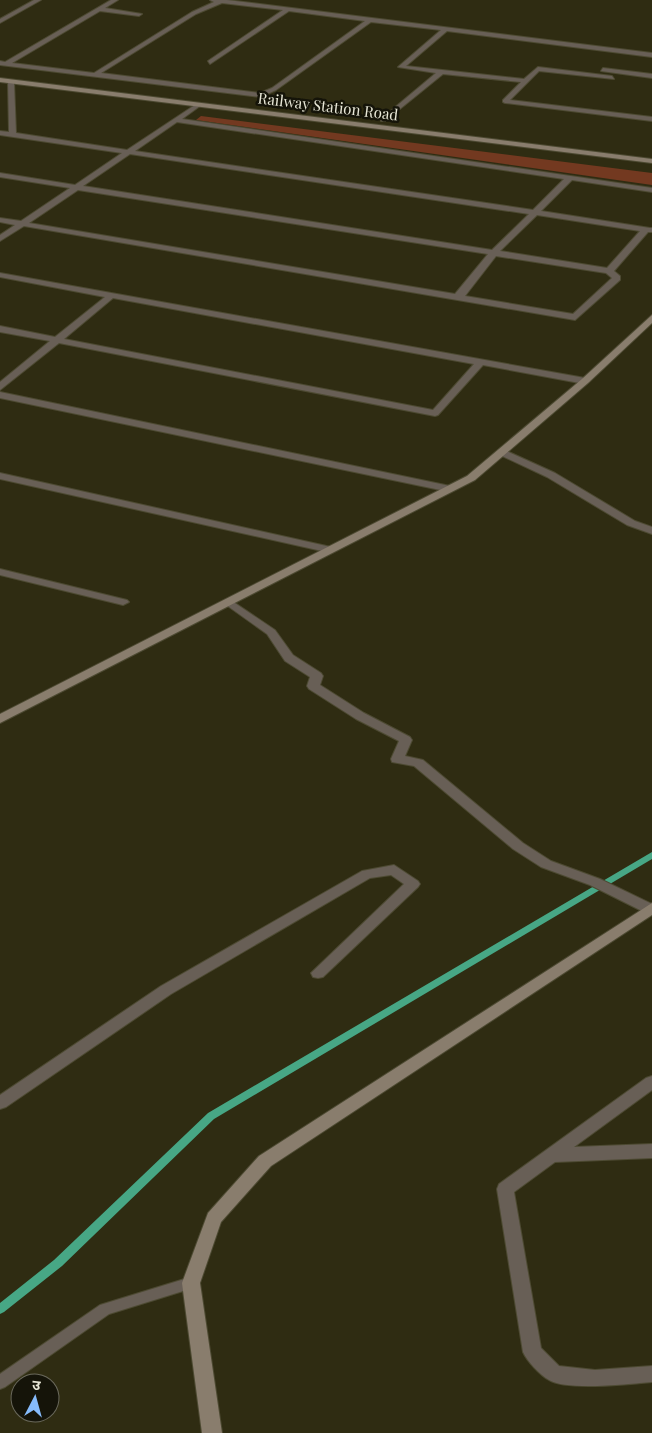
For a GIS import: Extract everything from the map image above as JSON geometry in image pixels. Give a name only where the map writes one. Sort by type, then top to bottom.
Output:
[{"type":"street","points":[[0,21],[38,0]]},
{"type":"street","points":[[4,63],[115,0]]},
{"type":"street","points":[[213,0],[652,55]]},
{"type":"street","points":[[96,74],[194,13],[221,1]]},
{"type":"street","points":[[99,9],[139,14]]},
{"type":"street","points":[[210,62],[289,9]]},
{"type":"street","points":[[4,63],[261,95],[274,89],[371,19]]},
{"type":"street","points":[[446,28],[401,67],[526,81]]},
{"type":"street","points":[[608,57],[614,50]]},
{"type":"street","points":[[593,76],[603,63]]},
{"type":"street","points":[[612,78],[538,69],[506,101],[652,119]]},
{"type":"street","points":[[598,70],[652,76]]},
{"type":"street","points":[[383,120],[442,72]]},
{"type":"street","name":"Railway Station Road","points":[[0,75],[652,154]]},
{"type":"street","name":"Railway Station Road","points":[[0,80],[652,161]]},
{"type":"street","points":[[11,82],[13,135]]},
{"type":"street","points":[[0,239],[198,104]]},
{"type":"street","points":[[177,120],[652,190]]},
{"type":"street","points":[[0,133],[647,230]]},
{"type":"street","points":[[0,175],[609,271],[617,278],[575,317],[0,220]]},
{"type":"street","points":[[462,298],[459,295],[494,252],[570,178]]},
{"type":"street","points":[[609,271],[647,230]]},
{"type":"street","points":[[0,276],[585,381]]},
{"type":"street","points":[[0,387],[112,295]]},
{"type":"street","points":[[0,719],[471,478],[585,381],[652,318]]},
{"type":"street","points":[[0,330],[435,413],[481,362]]},
{"type":"street","points":[[0,395],[450,489]]},
{"type":"street","points":[[502,452],[550,474],[631,523],[652,531]]},
{"type":"street","points":[[0,476],[331,550]]},
{"type":"street","points":[[0,572],[123,602]]},
{"type":"street","points":[[229,602],[270,632],[289,658],[317,676],[313,686],[360,716],[406,740],[397,759],[418,763],[518,846],[546,864],[594,882],[651,909]]},
{"type":"street","points":[[0,1103],[166,990],[368,874],[394,870],[413,884],[318,973]]},
{"type":"street","points":[[212,1433],[192,1283],[214,1218],[265,1161],[651,909]]},
{"type":"street","points":[[652,1082],[505,1189],[532,1352],[554,1374],[595,1378],[652,1374]]},
{"type":"street","points":[[551,1155],[652,1151]]},
{"type":"lane","points":[[0,1382],[105,1309],[192,1283]]},
{"type":"shaded area","points":[[201,116],[652,173],[652,185],[196,120]]},
{"type":"waterway","points":[[0,1309],[58,1263],[211,1116],[652,855]]}]
